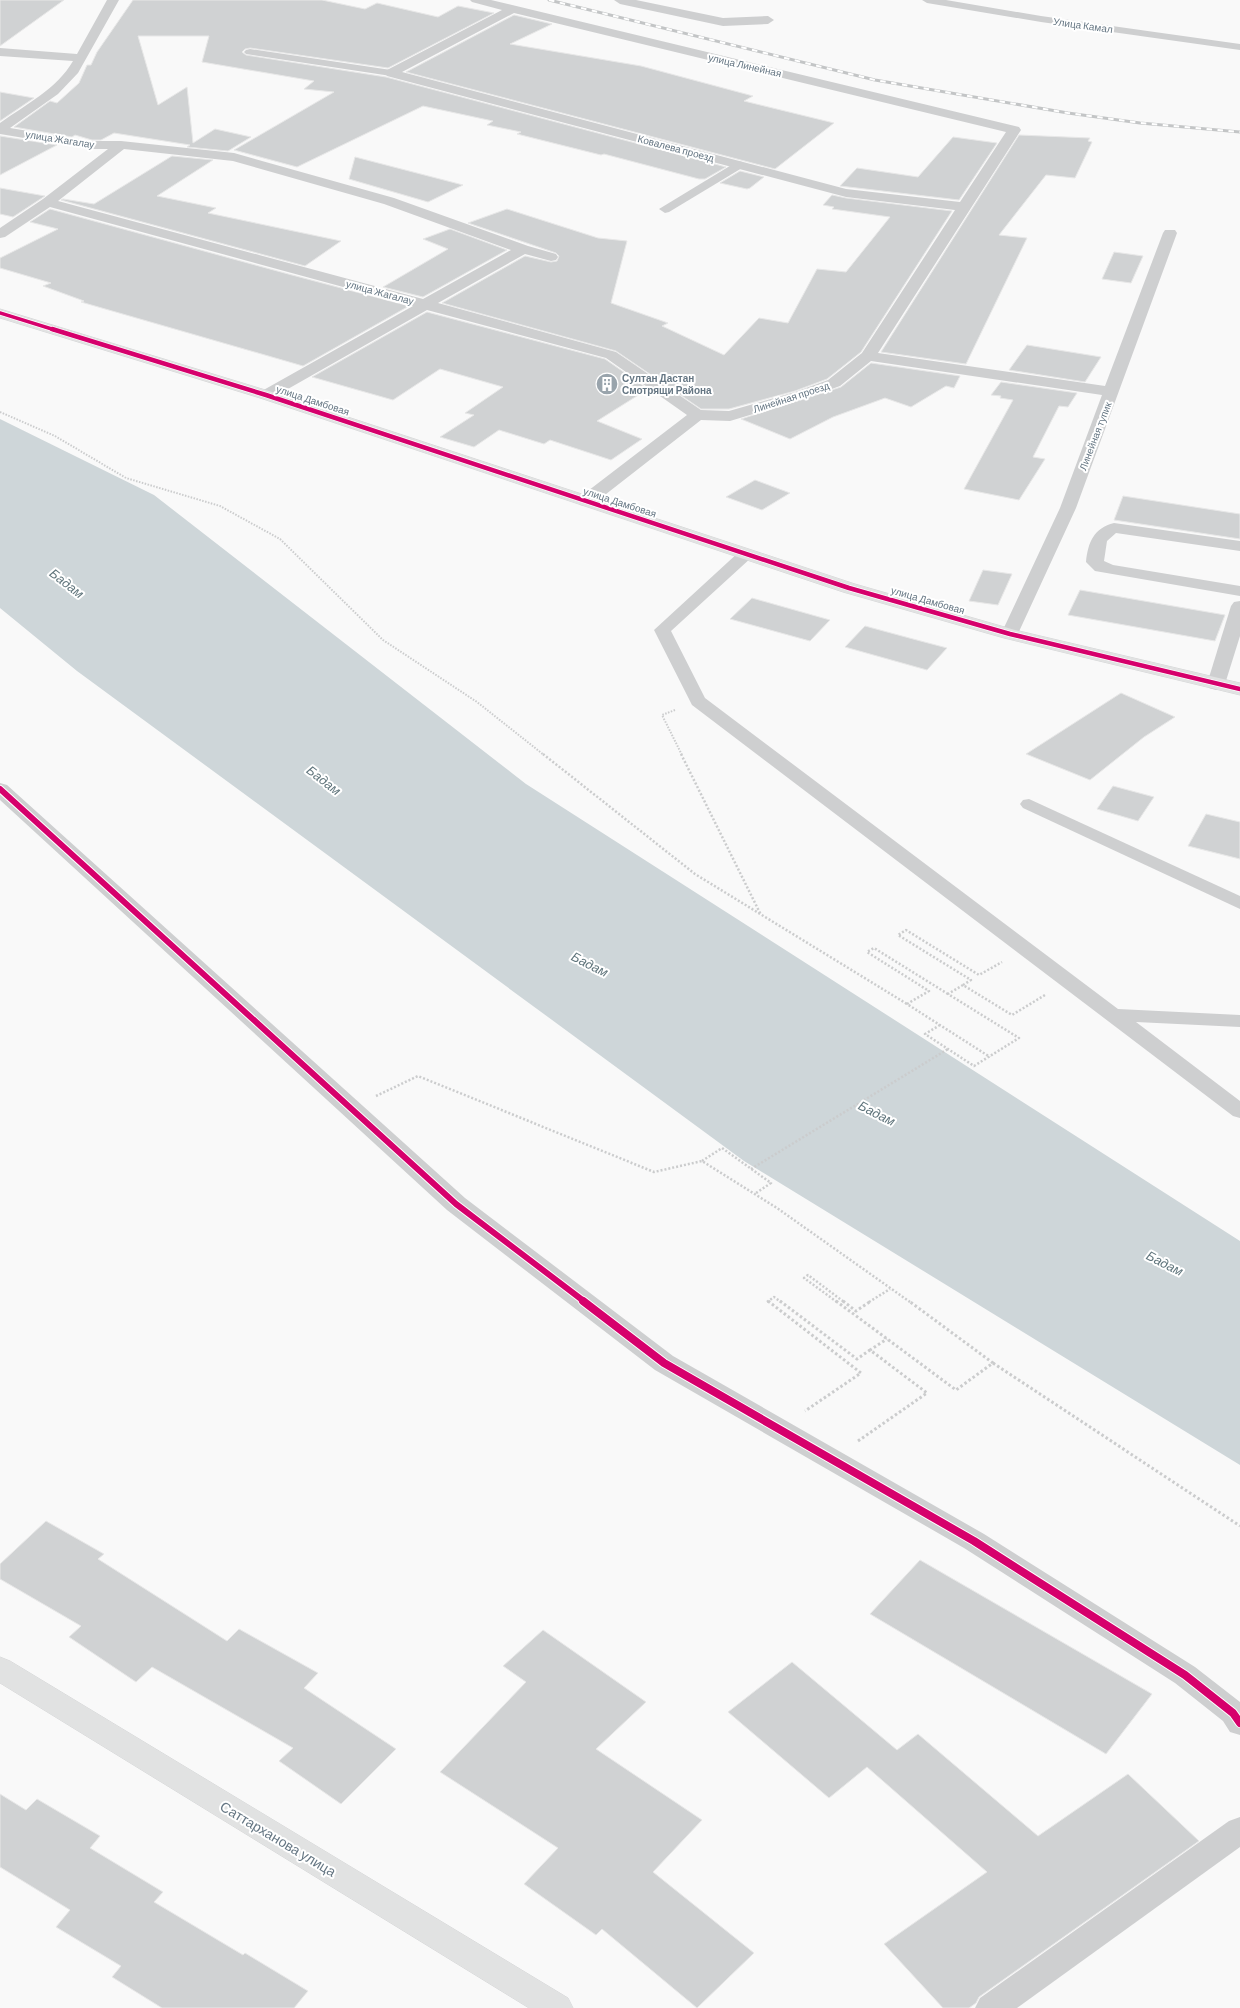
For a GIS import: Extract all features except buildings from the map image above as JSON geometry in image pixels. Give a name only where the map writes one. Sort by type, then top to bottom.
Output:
[{"type":"street","points":[[0,129],[54,91],[74,70],[113,0]]},
{"type":"street","name":"улица Линейная","points":[[476,0],[1014,130]]},
{"type":"street","points":[[620,0],[723,22],[768,20]]},
{"type":"street","points":[[391,73],[512,9]]},
{"type":"street","points":[[0,52],[82,58]]},
{"type":"street","name":"Ковалева проезд","points":[[391,73],[846,193],[964,206]]},
{"type":"street","name":"улица Жагалау","points":[[0,129],[90,145],[121,145],[234,157],[389,200],[523,249],[551,257]]},
{"type":"street","name":"Линейная проезд","points":[[697,415],[730,416],[801,396],[834,383],[868,356],[1014,130]]},
{"type":"street","name":"улица Жагалау","points":[[0,234],[48,202],[121,145]]},
{"type":"street","name":"улица Жагалау","points":[[48,202],[611,355],[697,415]]},
{"type":"street","name":"Линейная тупик","points":[[1010,634],[1068,508],[1170,233]]},
{"type":"street","points":[[266,395],[523,249]]},
{"type":"street","name":"улица Дамбовая","points":[[0,313],[266,395],[849,588],[1010,634],[1240,689]]},
{"type":"street","points":[[868,356],[1112,392]]},
{"type":"street","points":[[586,501],[697,415]]},
{"type":"street","points":[[1240,546],[1114,528],[1107,530],[1102,534],[1096,548],[1095,562],[1101,567],[1113,570],[1240,591]]},
{"type":"street","points":[[1216,684],[1240,606]]},
{"type":"street","points":[[0,789],[456,1204],[664,1363],[780,1428],[974,1541],[1185,1676],[1233,1714],[1240,1723]]},
{"type":"street","name":"Саттарханова улица","points":[[0,1669],[557,2008]]},
{"type":"street","points":[[991,2008],[1240,1830]]},
{"type":"lane","name":"Улица Камал","points":[[927,0],[1041,19],[1240,47]]},
{"type":"lane","points":[[250,52],[391,73]]},
{"type":"lane","points":[[665,209],[738,165]]},
{"type":"lane","points":[[746,554],[662,630],[698,701],[1240,1111]]},
{"type":"lane","points":[[1029,804],[1240,903]]},
{"type":"lane","points":[[1114,1015],[1240,1021]]},
{"type":"path","points":[[0,412],[55,436],[126,478],[220,506],[280,539],[383,640],[477,702],[695,874],[907,1004],[990,1057]]},
{"type":"path","points":[[698,701],[662,715],[762,916]]},
{"type":"path","points":[[948,994],[971,980],[898,935],[906,930],[979,975],[1025,948]]},
{"type":"path","points":[[907,1004],[929,991],[867,952],[874,948],[1019,1038],[974,1066],[925,1034],[940,1025]]},
{"type":"path","points":[[963,985],[1012,1015],[1042,997]]},
{"type":"path","points":[[751,1169],[948,1049]]},
{"type":"path","points":[[350,1108],[418,1076],[654,1172],[702,1161],[722,1148],[771,1183],[756,1193]]},
{"type":"path","points":[[702,1161],[756,1193],[993,1364],[1240,1526]]},
{"type":"path","points":[[890,1289],[856,1311],[808,1275],[804,1278],[956,1390],[993,1364]]},
{"type":"path","points":[[780,1428],[861,1373],[767,1302],[774,1297],[857,1359],[887,1339]]},
{"type":"path","points":[[833,1459],[927,1393],[870,1350]]},
{"type":"water","name":"Бадам","points":[[0,419],[154,495],[526,784],[1240,1241],[1240,1465],[744,1161],[77,671],[0,608]]},
{"type":"railway","points":[[549,0],[875,80],[1068,113],[1140,123],[1240,132]]},
{"type":"cycle path","points":[[0,313],[266,395],[849,588],[1010,634],[1240,689]]},
{"type":"cycle path","points":[[0,789],[456,1204],[664,1363],[974,1541],[1185,1675],[1233,1713],[1240,1723]]},
{"type":"place","name":"Султан Дастан Смотрящи Района","points":[[607,384]]}]
